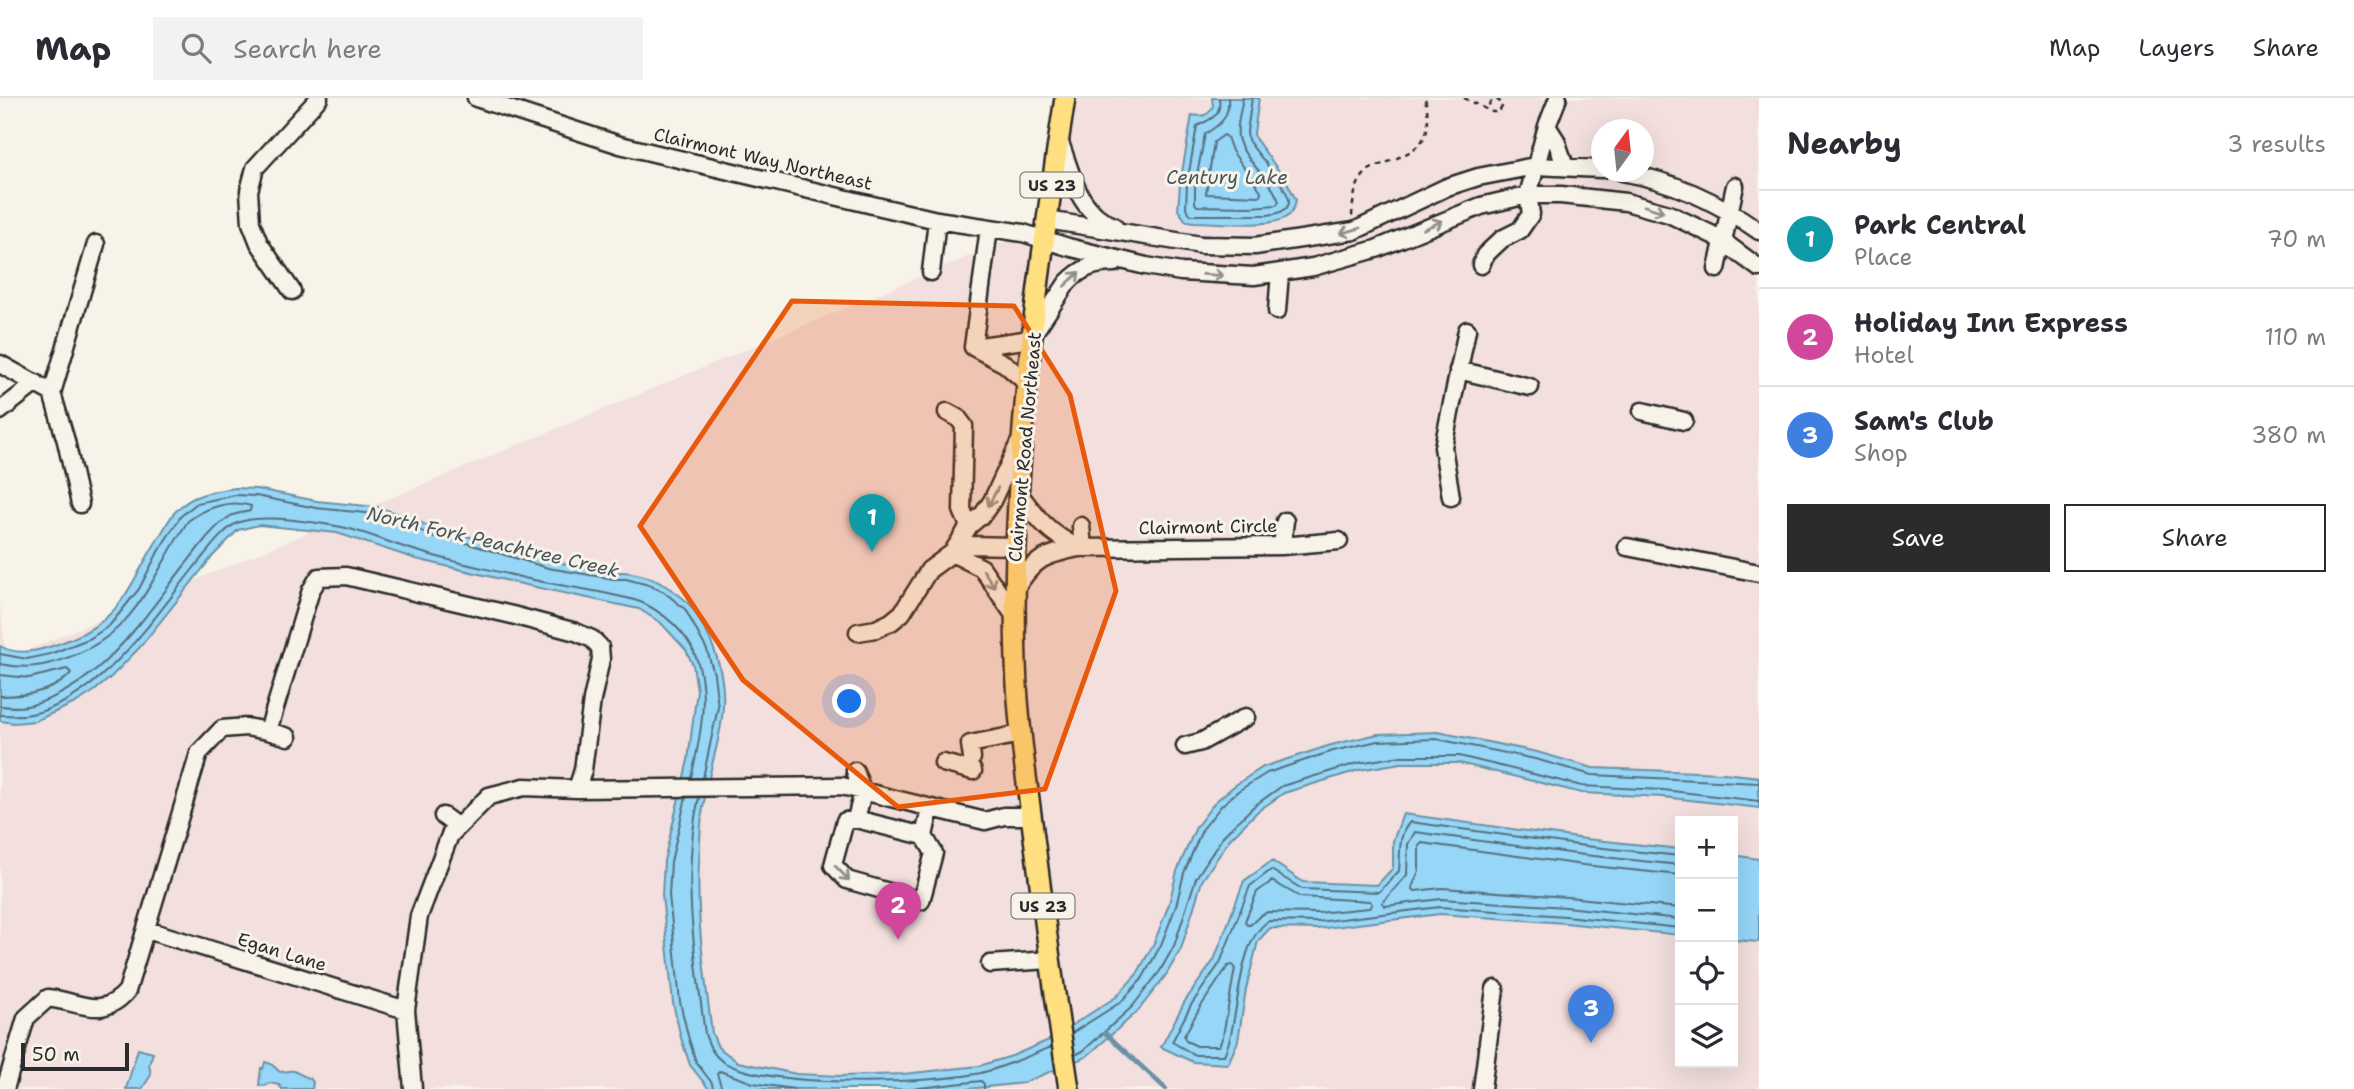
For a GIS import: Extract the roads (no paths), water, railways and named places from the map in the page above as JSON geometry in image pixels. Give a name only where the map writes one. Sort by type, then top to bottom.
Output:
[{"type":"main road","name":"Clairmont Road Northeast","points":[[1065,98],[1046,230],[1017,492],[1015,590],[1021,734],[1054,997],[1069,1089]]},
{"type":"street","points":[[292,291],[259,243],[251,223],[249,191],[255,167],[319,98]]},
{"type":"street","name":"Clairmont Way Northeast","points":[[476,98],[620,145],[937,220],[1023,233],[1046,230]]},
{"type":"street","points":[[1482,265],[1485,255],[1502,239],[1520,230],[1531,214],[1528,195],[1547,126],[1558,98]]},
{"type":"street","points":[[1547,126],[1556,140],[1565,166]]},
{"type":"street","points":[[1058,139],[1084,205],[1091,214],[1106,223],[1136,234]]},
{"type":"street","points":[[1046,230],[1136,234],[1218,246],[1255,246],[1354,232],[1463,181],[1535,166],[1591,168]]},
{"type":"street","points":[[1654,178],[1682,188],[1731,212],[1759,231]]},
{"type":"street","points":[[1717,269],[1735,186]]},
{"type":"street","points":[[973,347],[1024,340],[1034,334],[1067,283],[1083,270],[1105,263],[1219,275],[1254,276],[1280,273],[1362,254],[1463,212],[1528,195],[1587,196],[1644,206],[1689,222],[1724,242],[1759,268]]},
{"type":"street","points":[[931,272],[937,220]]},
{"type":"street","points":[[973,347],[989,228]]},
{"type":"street","points":[[1046,230],[1146,266]]},
{"type":"street","points":[[80,503],[52,393],[96,244]]},
{"type":"street","points":[[1277,311],[1280,273]]},
{"type":"street","points":[[1451,497],[1443,447],[1466,330]]},
{"type":"street","points":[[973,347],[1002,362],[1028,384]]},
{"type":"street","points":[[0,364],[52,393]]},
{"type":"street","points":[[1458,370],[1530,387]]},
{"type":"street","points":[[0,411],[36,383]]},
{"type":"street","points":[[1642,411],[1684,421]]},
{"type":"street","points":[[947,412],[958,418],[964,426],[962,510],[969,526]]},
{"type":"street","points":[[952,553],[969,526],[984,514],[992,501],[1023,435]]},
{"type":"street","points":[[1017,492],[1042,524],[1058,538],[1086,552]]},
{"type":"street","points":[[1282,546],[1285,521]]},
{"type":"street","points":[[1081,526],[1086,552]]},
{"type":"street","name":"Clairmont Circle","points":[[1015,590],[1024,574],[1041,558],[1086,552],[1282,546],[1339,541]]},
{"type":"street","points":[[858,632],[876,629],[897,618],[929,570],[952,553],[967,545],[1015,546]]},
{"type":"street","points":[[1628,547],[1759,573]]},
{"type":"street","points":[[952,553],[982,568],[1016,618]]},
{"type":"street","points":[[268,731],[311,590],[320,577],[346,576],[537,622],[592,639],[600,647],[601,659],[592,700],[583,770],[577,789]]},
{"type":"street","points":[[1185,746],[1201,742],[1246,717]]},
{"type":"street","points":[[5,1089],[26,1018],[48,998],[98,1008],[117,1003],[127,991],[199,753],[222,729],[246,727],[288,737]]},
{"type":"street","points":[[943,763],[972,764],[970,744],[1021,734]]},
{"type":"street","points":[[855,771],[863,792],[856,819]]},
{"type":"street","points":[[412,1089],[406,1010],[419,916],[450,835],[489,796],[524,787],[577,789],[842,786],[985,821],[1004,816],[1031,816]]},
{"type":"street","points":[[924,835],[856,819],[845,821],[833,865],[847,880],[921,901],[934,853],[924,835],[930,809]]},
{"type":"street","points":[[443,816],[458,827]]},
{"type":"street","name":"Egan Lane","points":[[147,930],[406,1010]]},
{"type":"street","points":[[990,964],[1050,960]]},
{"type":"street","points":[[1482,1089],[1495,989]]},
{"type":"water","name":"Century Lake","points":[[1212,98],[1259,98],[1255,138],[1287,182],[1296,200],[1293,210],[1285,218],[1254,224],[1194,222],[1186,221],[1178,210],[1192,115],[1207,114],[1213,106]]},
{"type":"water","points":[[235,488],[377,507],[412,518],[437,531],[457,533],[549,561],[641,575],[665,585],[688,603],[707,633],[722,682],[721,725],[701,821],[699,906],[712,1033],[718,1047],[738,1062],[797,1074],[903,1074],[979,1066],[1012,1056],[1049,1040],[1116,997],[1137,974],[1154,943],[1169,904],[1177,871],[1196,827],[1215,802],[1263,767],[1331,745],[1378,734],[1438,732],[1537,752],[1593,768],[1759,777],[1759,808],[1663,797],[1582,793],[1459,763],[1401,763],[1359,770],[1284,793],[1258,811],[1230,839],[1202,881],[1181,949],[1166,975],[1137,1012],[1086,1057],[1023,1083],[968,1089],[709,1089],[690,1065],[681,1038],[673,1003],[662,895],[664,861],[688,760],[697,690],[693,665],[686,650],[661,623],[639,609],[416,559],[337,533],[259,525],[238,530],[212,557],[140,647],[93,692],[35,721],[0,721],[0,646],[19,652],[39,650],[76,637],[94,627],[120,602],[168,522],[182,505],[211,492]]},
{"type":"water","points":[[1403,814],[1675,848],[1675,934],[1440,914],[1317,929],[1270,928],[1258,941],[1246,989],[1238,1041],[1228,1064],[1193,1062],[1161,1047],[1185,1001],[1214,960],[1244,881],[1272,861],[1303,882],[1377,885],[1393,868],[1393,841]]},
{"type":"water","points":[[1738,856],[1759,859],[1759,942],[1738,940]]},
{"type":"water","points":[[138,1049],[153,1053],[149,1064],[151,1075],[142,1089],[126,1089]]},
{"type":"water","points":[[265,1062],[280,1072],[293,1071],[309,1078],[313,1082],[312,1089],[282,1089],[279,1085],[270,1083],[259,1085],[261,1068],[263,1069]]},
{"type":"waterway","points":[[1105,1033],[1166,1089]]},
{"type":"place","name":"Park Central","points":[[872,552]]},
{"type":"place","name":"Holiday Inn Express","points":[[898,940]]},
{"type":"place","name":"Sam's Club","points":[[1591,1043]]},
{"type":"water label","name":"North Fork Peachtree Creek","points":[[493,542]]}]
